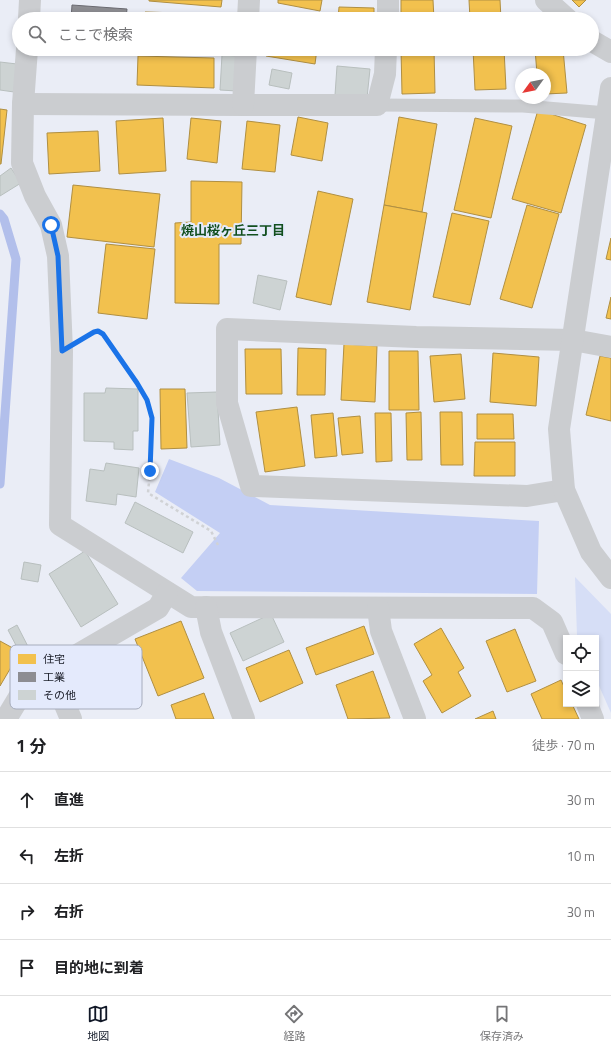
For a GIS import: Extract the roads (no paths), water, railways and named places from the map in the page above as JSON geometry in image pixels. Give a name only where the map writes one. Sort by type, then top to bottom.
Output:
[{"type":"street","points":[[29,12],[30,0]]},
{"type":"street","points":[[248,12],[249,0]]},
{"type":"street","points":[[388,0],[388,12]]},
{"type":"street","points":[[546,0],[559,12]]},
{"type":"street","points":[[599,45],[611,52]]},
{"type":"street","points":[[26,56],[23,104],[22,163],[35,196],[51,225],[58,256],[62,351],[60,525],[191,607],[533,608],[552,622],[563,647]]},
{"type":"street","points":[[243,106],[246,56]]},
{"type":"street","points":[[23,104],[243,106],[377,105],[385,74],[386,56]]},
{"type":"street","points":[[611,88],[559,429],[564,490],[591,552],[611,578]]},
{"type":"street","points":[[564,490],[527,496],[251,486],[227,403],[228,329],[416,337],[572,340],[611,347]]},
{"type":"street","points":[[95,645],[158,608],[167,593]]},
{"type":"street","points":[[206,607],[210,632],[244,719]]},
{"type":"street","points":[[378,608],[381,632],[415,719]]},
{"type":"street","points":[[588,707],[593,719]]},
{"type":"street","points":[[6,719],[12,709]]},
{"type":"street","points":[[67,709],[71,719]]},
{"type":"lane","points":[[377,105],[523,106],[607,113]]},
{"type":"waterway","points":[[0,214],[4,219],[16,259],[0,484]]},
{"type":"district","name":"焼山桜ヶ丘三丁目","points":[[233,230]]}]
